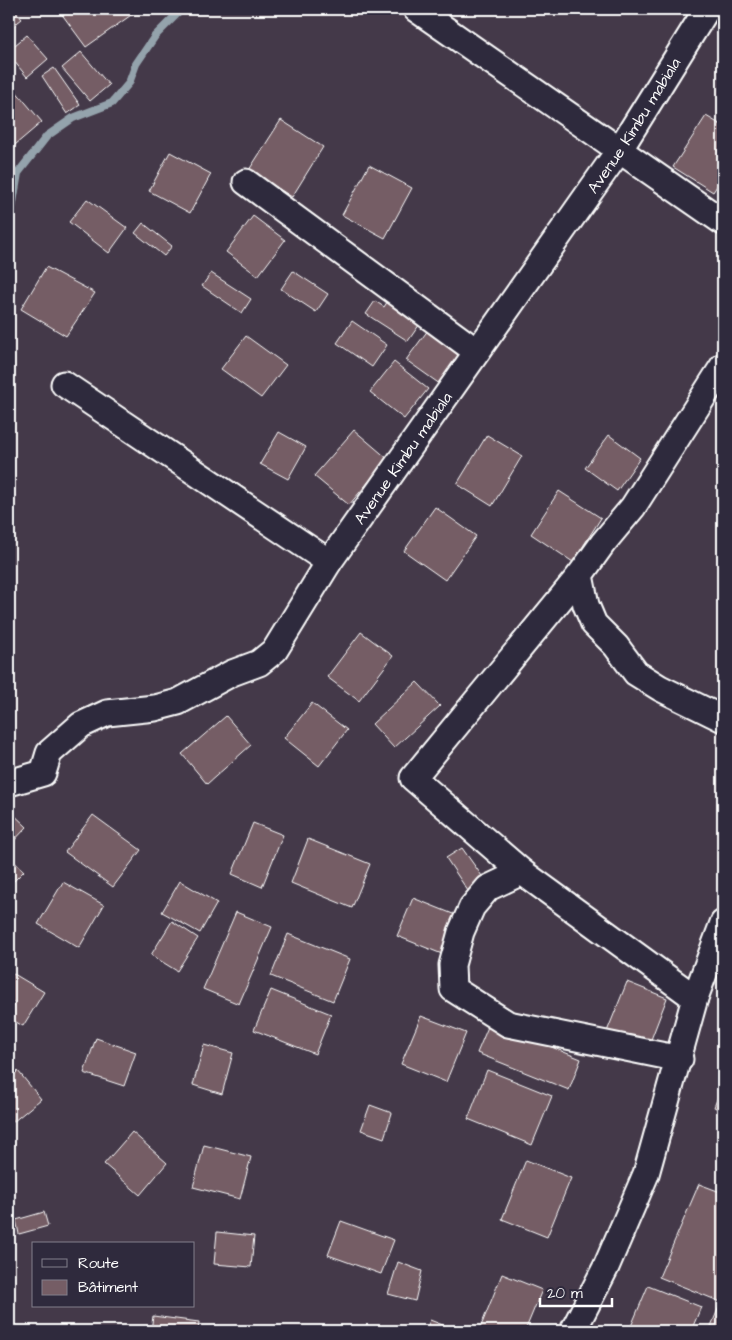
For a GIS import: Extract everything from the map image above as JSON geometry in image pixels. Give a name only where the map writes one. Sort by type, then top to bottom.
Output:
[{"type":"street","points":[[416,9],[723,222]]},
{"type":"street","name":"Avenue Kimbu mabiala","points":[[9,783],[43,773],[49,753],[82,725],[108,713],[155,708],[178,702],[232,673],[259,663],[275,650],[329,562],[620,149],[707,9]]},
{"type":"street","points":[[246,182],[476,351]]},
{"type":"street","points":[[695,998],[522,872],[413,778],[634,507],[723,366]]},
{"type":"street","points":[[64,384],[329,562]]},
{"type":"street","points":[[580,575],[586,605],[594,624],[616,646],[636,673],[660,688],[723,719]]},
{"type":"street","points":[[522,872],[488,888],[472,907],[461,932],[452,964],[453,989],[508,1024],[680,1058]]},
{"type":"street","points":[[573,1331],[606,1267],[646,1174],[680,1058],[695,998],[723,923]]},
{"type":"building","points":[[67,9],[132,9],[134,13],[86,47],[61,13]]},
{"type":"building","points":[[15,11],[22,19],[9,29],[9,16]]},
{"type":"building","points":[[27,35],[48,59],[27,77],[9,55],[9,50]]},
{"type":"building","points":[[81,52],[109,85],[90,101],[62,68]]},
{"type":"building","points":[[54,68],[80,105],[67,114],[42,76]]},
{"type":"building","points":[[14,89],[42,122],[9,150],[9,93]]},
{"type":"building","points":[[706,116],[723,126],[723,177],[713,192],[673,167]]},
{"type":"building","points":[[281,120],[323,147],[292,197],[249,170]]},
{"type":"building","points":[[170,152],[211,174],[190,213],[149,191]]},
{"type":"building","points":[[369,165],[412,188],[385,238],[342,215]]},
{"type":"building","points":[[87,199],[127,228],[109,253],[69,222]]},
{"type":"building","points":[[253,216],[285,240],[258,276],[226,252]]},
{"type":"building","points":[[143,223],[172,246],[164,256],[135,233]]},
{"type":"building","points":[[46,267],[95,293],[66,336],[21,309]]},
{"type":"building","points":[[293,271],[328,294],[316,312],[281,289]]},
{"type":"building","points":[[211,273],[251,299],[242,313],[202,286]]},
{"type":"building","points":[[391,296],[424,318],[408,341],[366,314],[375,301],[384,307]]},
{"type":"building","points":[[352,321],[387,345],[372,367],[337,343]]},
{"type":"building","points":[[434,322],[472,350],[444,387],[406,360]]},
{"type":"building","points":[[246,336],[286,365],[261,398],[221,369]]},
{"type":"building","points":[[394,362],[428,389],[404,419],[370,392]]},
{"type":"building","points":[[354,430],[388,459],[349,505],[314,476]]},
{"type":"building","points":[[279,432],[306,447],[288,479],[260,464]]},
{"type":"building","points":[[487,435],[522,456],[492,506],[457,484]]},
{"type":"building","points":[[609,435],[640,458],[617,491],[585,468]]},
{"type":"building","points":[[559,491],[601,518],[573,562],[531,534]]},
{"type":"building","points":[[435,507],[476,536],[445,580],[404,551]]},
{"type":"building","points":[[361,632],[393,656],[359,701],[327,677]]},
{"type":"building","points":[[417,682],[440,706],[394,748],[372,724]]},
{"type":"building","points":[[312,703],[347,730],[319,766],[284,738]]},
{"type":"building","points":[[226,716],[251,745],[207,784],[182,754]]},
{"type":"building","points":[[9,810],[27,827],[9,846]]},
{"type":"building","points":[[93,815],[141,850],[113,887],[65,852]]},
{"type":"building","points":[[253,823],[283,835],[262,887],[232,874]]},
{"type":"building","points":[[308,839],[370,864],[352,908],[291,883]]},
{"type":"building","points":[[462,848],[487,883],[470,894],[446,858]]},
{"type":"building","points":[[9,857],[24,871],[9,886]]},
{"type":"building","points":[[180,881],[217,903],[200,933],[162,912]]},
{"type":"building","points":[[63,882],[104,905],[79,948],[38,924]]},
{"type":"building","points":[[413,898],[458,916],[442,954],[397,936]]},
{"type":"building","points":[[236,912],[272,927],[239,1004],[203,989]]},
{"type":"building","points":[[172,921],[198,938],[177,971],[151,955]]},
{"type":"building","points":[[288,934],[350,959],[333,1001],[271,976]]},
{"type":"building","points":[[9,971],[44,992],[23,1026],[9,1018],[15,1003],[9,999]]},
{"type":"building","points":[[627,982],[667,998],[647,1050],[606,1034]]},
{"type":"building","points":[[271,990],[331,1014],[315,1054],[254,1030]]},
{"type":"building","points":[[421,1016],[466,1033],[446,1082],[401,1064]]},
{"type":"building","points":[[490,1022],[581,1059],[569,1090],[477,1053]]},
{"type":"building","points":[[96,1038],[136,1052],[124,1086],[84,1073]]},
{"type":"building","points":[[204,1045],[233,1053],[222,1094],[193,1085]]},
{"type":"building","points":[[487,1070],[552,1096],[532,1145],[468,1119]]},
{"type":"building","points":[[18,1071],[41,1099],[13,1122],[9,1116],[9,1079]]},
{"type":"building","points":[[723,1084],[723,1111],[714,1107]]},
{"type":"building","points":[[370,1105],[392,1113],[384,1138],[361,1130]]},
{"type":"building","points":[[132,1132],[167,1163],[140,1195],[104,1164]]},
{"type":"building","points":[[204,1145],[251,1157],[240,1199],[193,1187]]},
{"type":"building","points":[[526,1160],[571,1178],[547,1237],[502,1219]]},
{"type":"building","points":[[699,1184],[723,1193],[723,1296],[721,1302],[659,1277]]},
{"type":"building","points":[[44,1212],[48,1226],[19,1234],[16,1220]]},
{"type":"building","points":[[341,1221],[394,1240],[381,1274],[328,1255]]},
{"type":"building","points":[[217,1232],[254,1236],[251,1267],[214,1264]]},
{"type":"building","points":[[398,1262],[422,1271],[415,1301],[388,1294]]},
{"type":"building","points":[[502,1274],[542,1290],[525,1331],[479,1331]]},
{"type":"building","points":[[648,1286],[701,1307],[691,1331],[629,1331]]},
{"type":"building","points":[[721,1302],[723,1303],[723,1331],[709,1331]]},
{"type":"building","points":[[153,1316],[199,1322],[198,1331],[151,1331]]},
{"type":"building","points":[[430,1320],[458,1331],[426,1331]]},
{"type":"waterway","points":[[9,226],[18,173],[47,136],[73,118],[112,103],[129,83],[136,64],[155,36],[182,9]]}]
